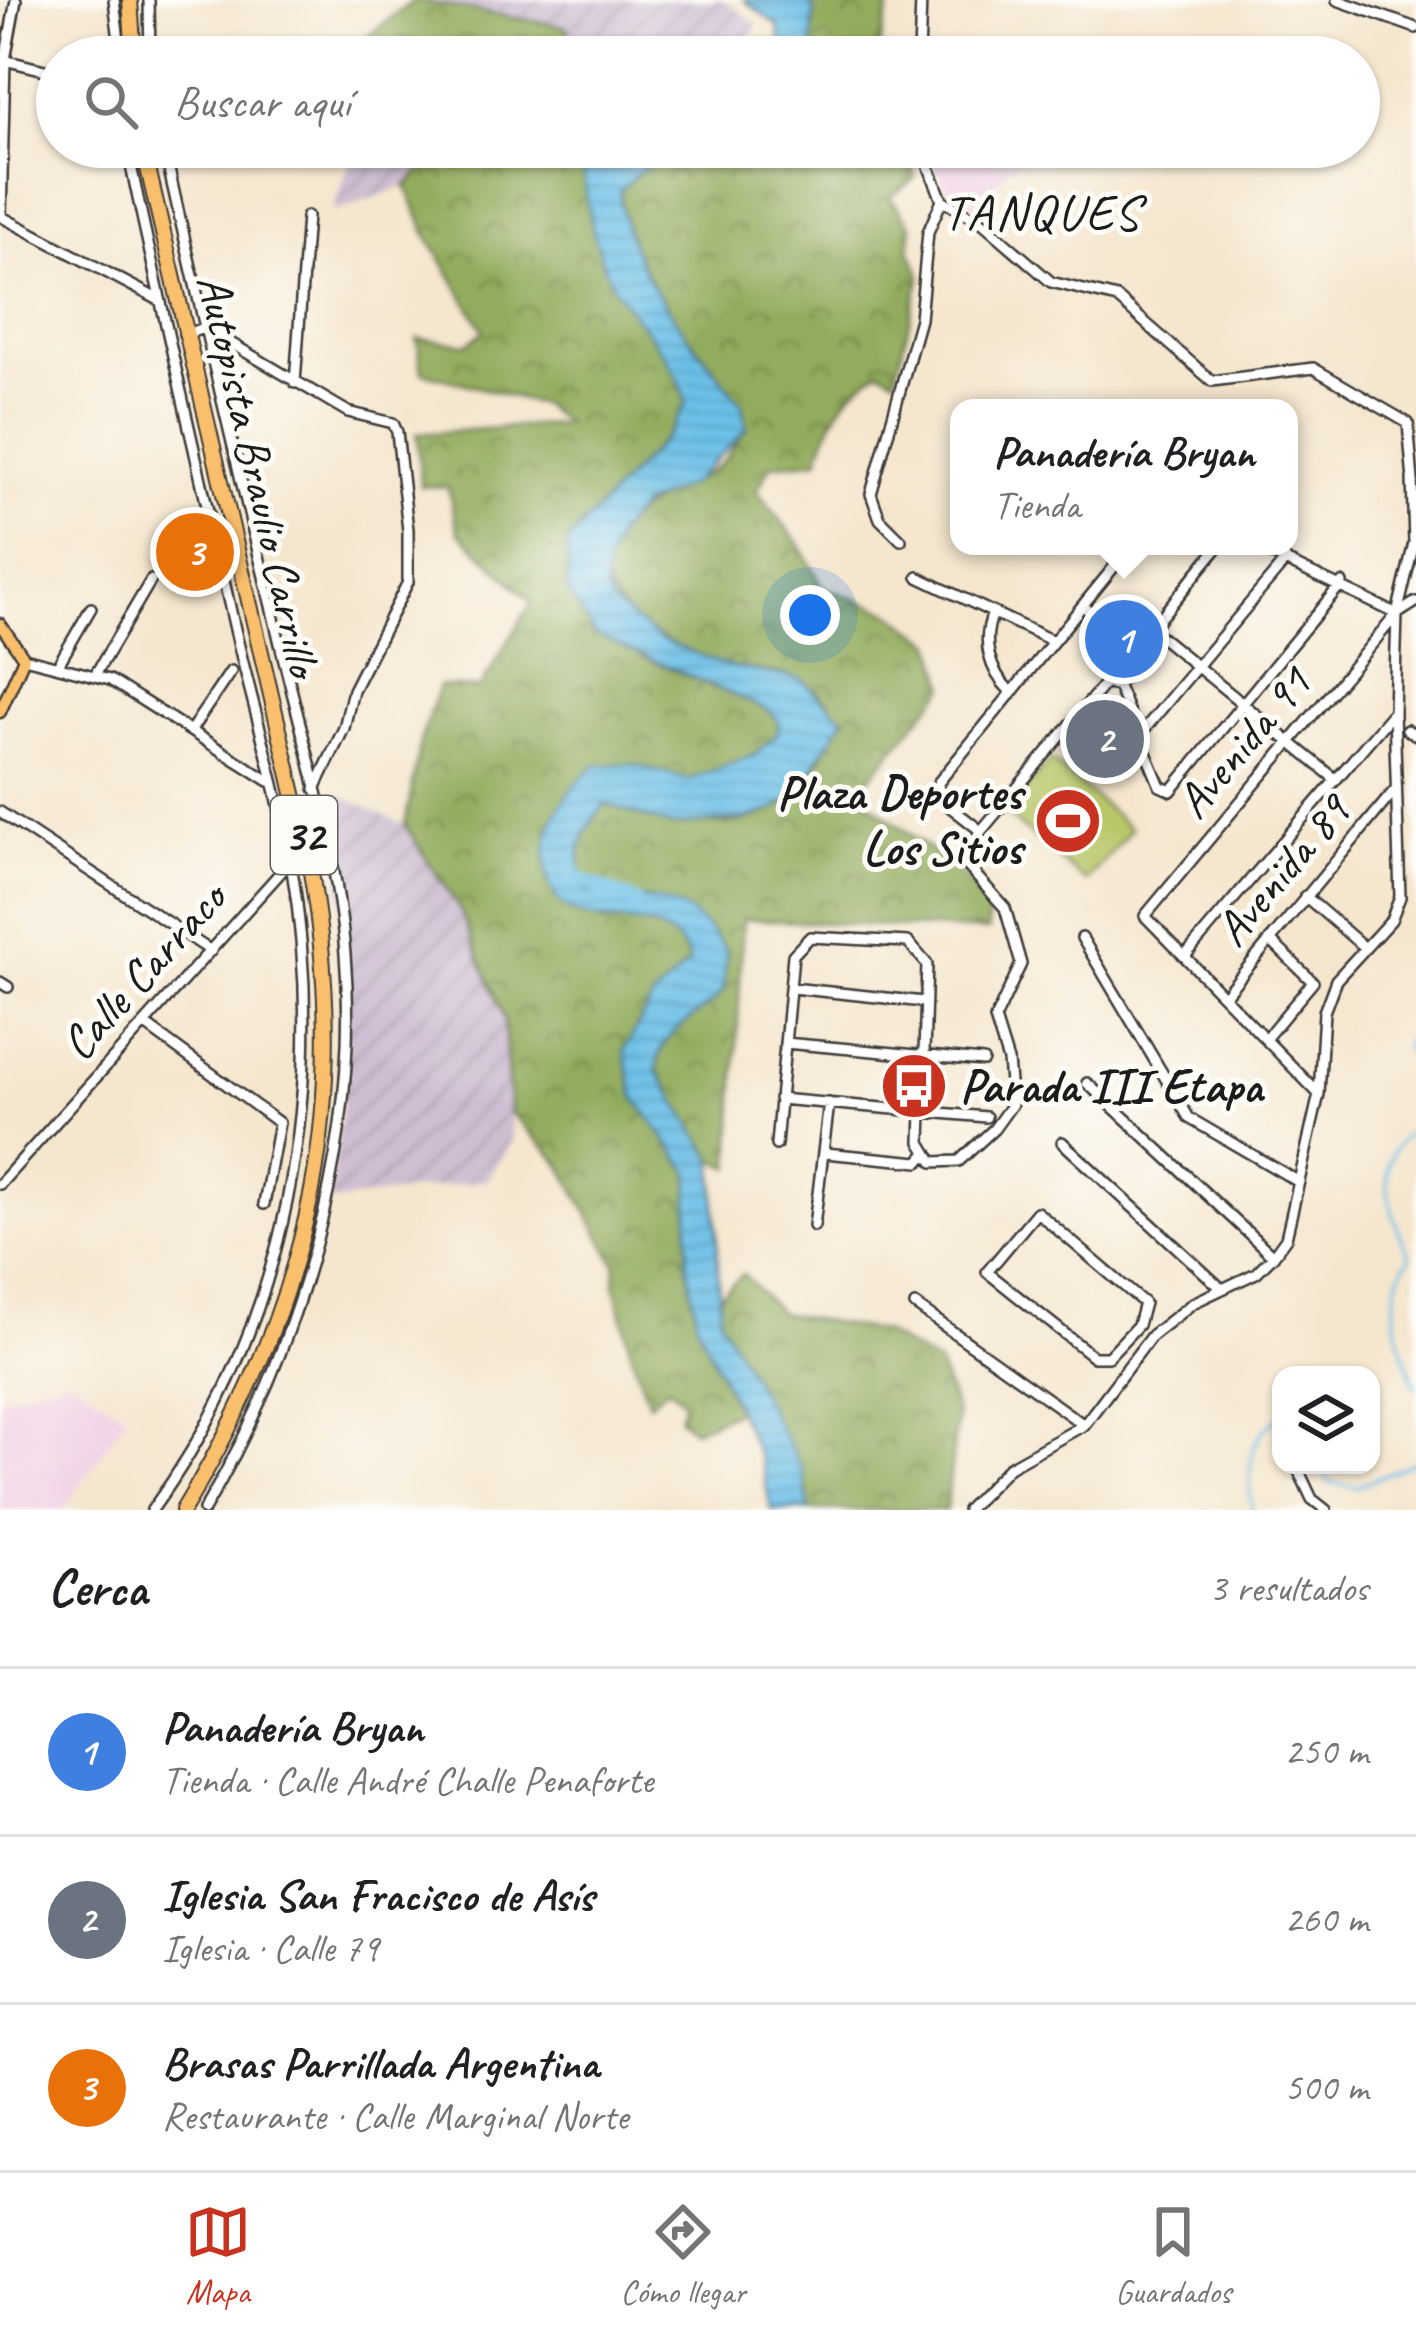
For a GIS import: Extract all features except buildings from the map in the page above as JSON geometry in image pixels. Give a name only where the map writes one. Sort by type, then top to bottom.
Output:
[{"type":"highway","points":[[130,0],[133,36]]},
{"type":"highway","name":"Autopista Braulio Carrillo","points":[[148,168],[306,845],[321,933],[326,1057],[324,1121],[306,1255],[239,1433],[183,1510]]},
{"type":"main road","points":[[0,624],[24,658],[0,712]]},
{"type":"street","points":[[16,0],[2,59],[1,217],[159,300]]},
{"type":"street","points":[[114,0],[118,36]]},
{"type":"street","points":[[149,0],[150,36]]},
{"type":"street","points":[[920,36],[921,0]]},
{"type":"street","points":[[1337,0],[1416,28]]},
{"type":"street","points":[[2,59],[36,68]]},
{"type":"street","points":[[131,168],[290,859],[308,1040],[304,1116],[288,1206],[253,1322],[223,1394],[152,1510]]},
{"type":"street","points":[[169,168],[315,789],[346,956],[345,1082],[306,1255]]},
{"type":"street","points":[[929,168],[942,200],[983,223],[1051,282],[1122,301],[1212,381],[1244,381],[1310,368],[1410,426],[1414,544],[1397,614],[1394,790],[1400,897],[1391,920],[1336,980],[1324,1012],[1319,1094],[1287,1239],[1256,1273],[1193,1303],[1152,1335],[1084,1425],[1009,1467],[968,1510]]},
{"type":"street","points":[[901,541],[880,519],[871,494],[920,320],[928,232],[942,200]]},
{"type":"street","points":[[295,383],[307,216]]},
{"type":"street","points":[[184,334],[205,328],[365,419],[393,423],[408,530],[409,574],[401,602],[353,690],[344,728],[315,789]]},
{"type":"street","points":[[1412,478],[1416,492]]},
{"type":"street","points":[[981,831],[940,799],[936,788],[1124,555]]},
{"type":"street","points":[[1212,555],[1113,667],[1111,683],[1166,791],[1245,705],[1342,584]]},
{"type":"street","points":[[1275,555],[1397,614]]},
{"type":"street","points":[[1138,737],[1286,560]]},
{"type":"street","points":[[918,577],[1053,641]]},
{"type":"street","points":[[95,675],[151,580]]},
{"type":"street","points":[[1397,614],[1416,602]]},
{"type":"street","points":[[926,1154],[941,1164],[958,1161],[994,1130],[1012,1104],[1008,1061],[995,1019],[1021,964],[1005,908],[963,861],[981,831],[1111,683],[1122,679],[1095,618],[1082,605]]},
{"type":"street","points":[[58,665],[92,608]]},
{"type":"street","points":[[993,613],[986,633],[989,656],[996,675],[1011,692]]},
{"type":"street","name":"Avenida 91","points":[[1185,956],[1145,916],[1397,614]]},
{"type":"street","points":[[1151,629],[1334,778]]},
{"type":"street","points":[[24,658],[95,675],[270,782]]},
{"type":"street","points":[[191,730],[231,671]]},
{"type":"street","points":[[1319,1094],[1185,956],[1394,712]]},
{"type":"street","name":"Avenida 89","points":[[1226,994],[1394,790]]},
{"type":"street","points":[[0,812],[211,951]]},
{"type":"street","points":[[306,845],[325,843]]},
{"type":"street","name":"Calle Carraco","points":[[0,1184],[290,859]]},
{"type":"street","points":[[1305,896],[1365,948]]},
{"type":"street","points":[[776,1145],[795,948],[810,937],[908,942],[927,964],[920,1057],[926,1154],[919,1162],[825,1153]]},
{"type":"street","points":[[1082,938],[1189,1118],[1299,1182]]},
{"type":"street","points":[[1266,1038],[1313,982],[1270,940]]},
{"type":"street","points":[[792,988],[924,1002]]},
{"type":"street","points":[[144,1024],[279,1123],[264,1204]]},
{"type":"street","points":[[785,1043],[983,1061]]},
{"type":"street","points":[[1087,1083],[1274,1256]]},
{"type":"street","points":[[778,1099],[986,1117]]},
{"type":"street","points":[[814,1226],[829,1103]]},
{"type":"street","points":[[1062,1142],[1222,1289]]},
{"type":"street","points":[[1037,1212],[1144,1303],[1138,1325],[1108,1357],[1094,1357],[992,1278],[988,1266],[1037,1212]]},
{"type":"street","points":[[916,1305],[1084,1425]]},
{"type":"street","points":[[1138,1325],[1152,1335]]},
{"type":"street","points":[[204,1510],[239,1433]]},
{"type":"street","points":[[1300,1474],[1312,1499],[1326,1510]]},
{"type":"shaded area","points":[[425,0],[724,0],[757,24],[752,36],[569,36],[567,27]]},
{"type":"shaded area","points":[[348,168],[424,168],[406,186],[333,212]]},
{"type":"shaded area","points":[[935,168],[1011,168],[971,209],[945,186]]},
{"type":"shaded area","points":[[332,791],[405,825],[460,910],[504,1018],[512,1141],[487,1180],[330,1202],[345,1082],[346,956]]},
{"type":"shaded area","points":[[70,1378],[127,1416],[63,1510],[0,1510],[0,1397]]},
{"type":"green space","points":[[414,0],[567,27],[570,36],[368,36]]},
{"type":"green space","points":[[806,0],[891,0],[882,36],[812,36],[814,9]]},
{"type":"green space","points":[[424,168],[601,168],[614,288],[679,373],[686,402],[669,433],[568,541],[641,656],[768,710],[778,720],[778,734],[756,754],[689,780],[632,764],[547,831],[602,922],[630,922],[665,932],[690,962],[653,998],[635,1098],[690,1172],[687,1263],[697,1324],[737,1411],[693,1430],[679,1418],[684,1401],[668,1387],[649,1403],[632,1356],[615,1284],[616,1264],[560,1163],[510,1112],[504,1018],[460,910],[405,825],[421,739],[439,686],[480,688],[532,602],[458,532],[448,487],[421,486],[417,434],[565,423],[542,405],[422,372],[417,338],[467,344],[484,331],[428,237],[406,186]]},
{"type":"green space","points":[[645,168],[913,168],[915,178],[890,197],[912,227],[909,248],[921,275],[895,378],[880,370],[856,388],[840,408],[818,460],[771,465],[757,491],[798,542],[823,587],[888,611],[934,643],[946,687],[857,793],[958,871],[988,905],[988,931],[743,919],[731,1168],[714,1160],[657,1070],[669,1037],[717,999],[716,937],[669,904],[586,892],[581,844],[606,804],[702,823],[751,819],[773,810],[808,780],[843,718],[814,688],[795,677],[730,666],[670,643],[629,616],[606,583],[606,564],[616,538],[631,519],[725,460],[736,442],[742,405],[648,277],[624,220],[620,191]]},
{"type":"green space","name":"Plaza Deportes Los Sitios","points":[[1051,760],[1131,829],[1086,882],[1005,813]]},
{"type":"green space","points":[[743,1274],[780,1313],[882,1332],[939,1365],[957,1416],[946,1510],[786,1510],[708,1306]]},
{"type":"water","points":[[744,0],[806,0],[814,9],[812,36],[780,36],[778,26]]},
{"type":"water","points":[[589,168],[645,168],[620,191],[634,249],[665,305],[742,405],[747,429],[691,484],[643,505],[618,533],[606,565],[605,590],[612,603],[659,639],[727,666],[801,679],[844,718],[796,795],[773,810],[747,819],[671,826],[606,804],[590,824],[580,855],[586,892],[679,907],[710,931],[727,952],[723,991],[673,1033],[659,1055],[657,1070],[714,1160],[720,1319],[802,1469],[810,1510],[771,1510],[761,1461],[697,1324],[687,1263],[690,1172],[635,1098],[624,1050],[653,998],[690,962],[676,940],[656,928],[583,915],[563,905],[550,886],[546,853],[550,827],[568,794],[595,765],[632,764],[689,780],[756,754],[778,733],[778,720],[768,710],[596,635],[568,592],[568,542],[669,433],[686,402],[666,357],[616,290],[603,262],[583,172]]},
{"type":"waterway","points":[[573,867],[573,877],[636,903]]},
{"type":"waterway","points":[[1416,1023],[1405,1047],[1416,1061]]},
{"type":"waterway","points":[[1416,1128],[1401,1140],[1388,1171],[1391,1206],[1410,1257],[1396,1288],[1396,1321],[1416,1387]]},
{"type":"waterway","points":[[1252,1510],[1252,1457],[1261,1434],[1272,1423]]},
{"type":"waterway","points":[[1326,1474],[1330,1483],[1356,1487],[1416,1461]]},
{"type":"place","name":"Brasas Parrillada Argentina","points":[[195,552]]},
{"type":"place","name":"Panadería Bryan","points":[[1124,639]]},
{"type":"place","name":"Iglesia San Fracisco de Asís","points":[[1105,739]]},
{"type":"place","name":"Plaza Deportes Los Sitios","points":[[1068,821]]},
{"type":"place","name":"Parada III Etapa","points":[[914,1086]]},
{"type":"district","name":"TANQUES","points":[[1042,212]]}]
